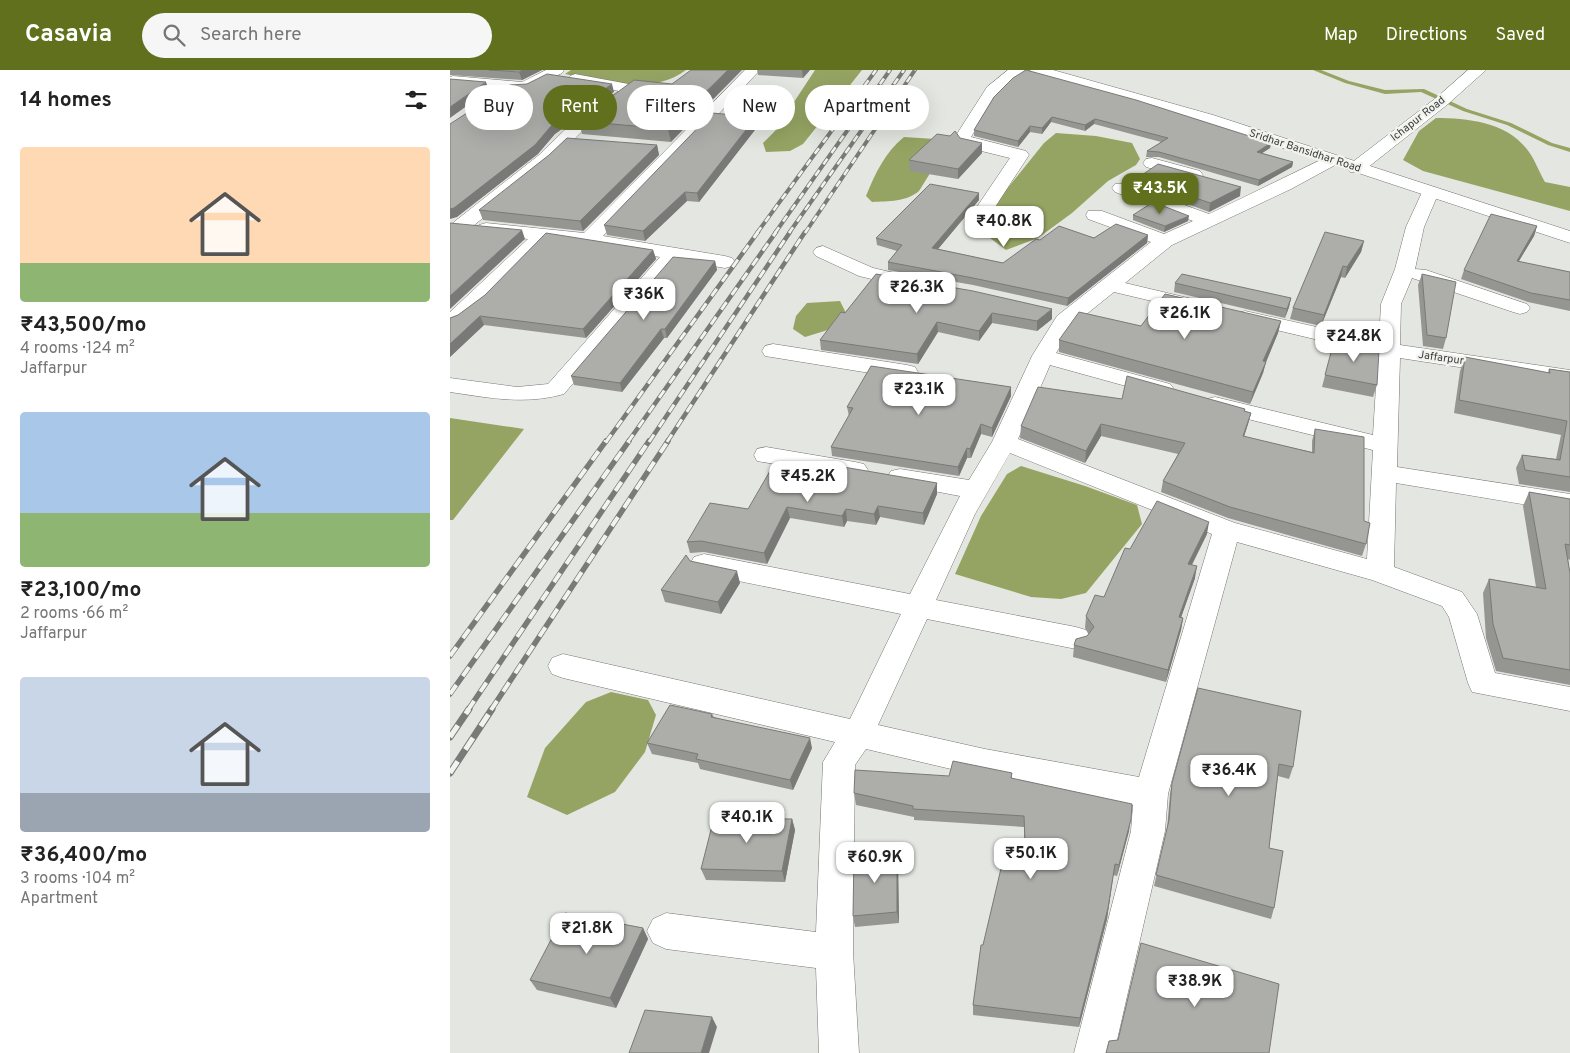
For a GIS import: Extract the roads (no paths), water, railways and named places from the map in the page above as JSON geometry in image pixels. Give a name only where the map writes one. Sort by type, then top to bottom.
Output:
[{"type":"street","points":[[589,239],[753,70]]},
{"type":"street","points":[[975,223],[1020,155],[967,142],[963,137],[1001,79],[1018,70]]},
{"type":"street","name":"Sridhar Bansidhar Road","points":[[1037,70],[1207,118],[1570,237]]},
{"type":"street","name":"Ichapur Road","points":[[1356,168],[1479,70]]},
{"type":"street","points":[[455,225],[545,158],[562,139],[581,123],[629,91],[629,88],[551,72],[530,85]]},
{"type":"street","points":[[453,81],[497,85]]},
{"type":"street","points":[[562,139],[591,141]]},
{"type":"street","points":[[658,147],[677,149]]},
{"type":"street","points":[[839,1053],[834,952],[839,762],[859,733],[962,514],[1004,442],[1018,389],[1043,356],[1065,321],[1165,241],[1264,195],[1331,160]]},
{"type":"street","points":[[1152,163],[1208,179]]},
{"type":"street","points":[[1236,187],[1264,195]]},
{"type":"street","points":[[1121,188],[1209,220]]},
{"type":"street","points":[[1380,572],[1391,304],[1406,269],[1415,227],[1430,192]]},
{"type":"street","points":[[1095,215],[1165,241]]},
{"type":"street","points":[[455,225],[589,239],[725,262]]},
{"type":"street","points":[[450,322],[467,310],[544,234]]},
{"type":"street","points":[[823,252],[840,263],[876,275],[934,287]]},
{"type":"street","points":[[450,385],[510,394],[541,394],[556,389],[674,253]]},
{"type":"street","points":[[1406,269],[1520,308]]},
{"type":"street","name":"Jaffarpur","points":[[1110,286],[1388,350],[1570,377]]},
{"type":"street","points":[[1047,309],[1074,315]]},
{"type":"street","points":[[773,351],[930,375]]},
{"type":"street","points":[[1043,356],[1386,446]]},
{"type":"street","points":[[1004,442],[1227,530],[1380,572],[1452,598],[1460,606],[1483,683],[1570,699]]},
{"type":"street","points":[[766,455],[977,490]]},
{"type":"street","points":[[1384,473],[1517,496],[1570,502]]},
{"type":"street","points":[[1094,1053],[1148,831],[1151,794],[1227,530]]},
{"type":"street","points":[[704,564],[1076,638]]},
{"type":"street","points":[[563,666],[986,763],[1151,794]]},
{"type":"street","points":[[666,931],[834,952]]},
{"type":"waterway","points":[[1316,70],[1347,82],[1385,92],[1422,90],[1465,110],[1509,124],[1550,144],[1570,150]]},
{"type":"railway","points":[[757,233],[876,70]]},
{"type":"railway","points":[[775,233],[890,70]]},
{"type":"railway","points":[[789,233],[904,70]]},
{"type":"railway","points":[[805,233],[915,70]]},
{"type":"railway","points":[[606,442],[758,232]]},
{"type":"railway","points":[[628,442],[776,232]]},
{"type":"railway","points":[[649,442],[790,232]]},
{"type":"railway","points":[[667,442],[805,232]]},
{"type":"railway","points":[[450,656],[606,441]]},
{"type":"railway","points":[[450,694],[629,441]]},
{"type":"railway","points":[[468,710],[649,441]]},
{"type":"railway","points":[[491,710],[668,441]]},
{"type":"railway","points":[[450,737],[469,709]]},
{"type":"railway","points":[[450,773],[492,709]]}]
